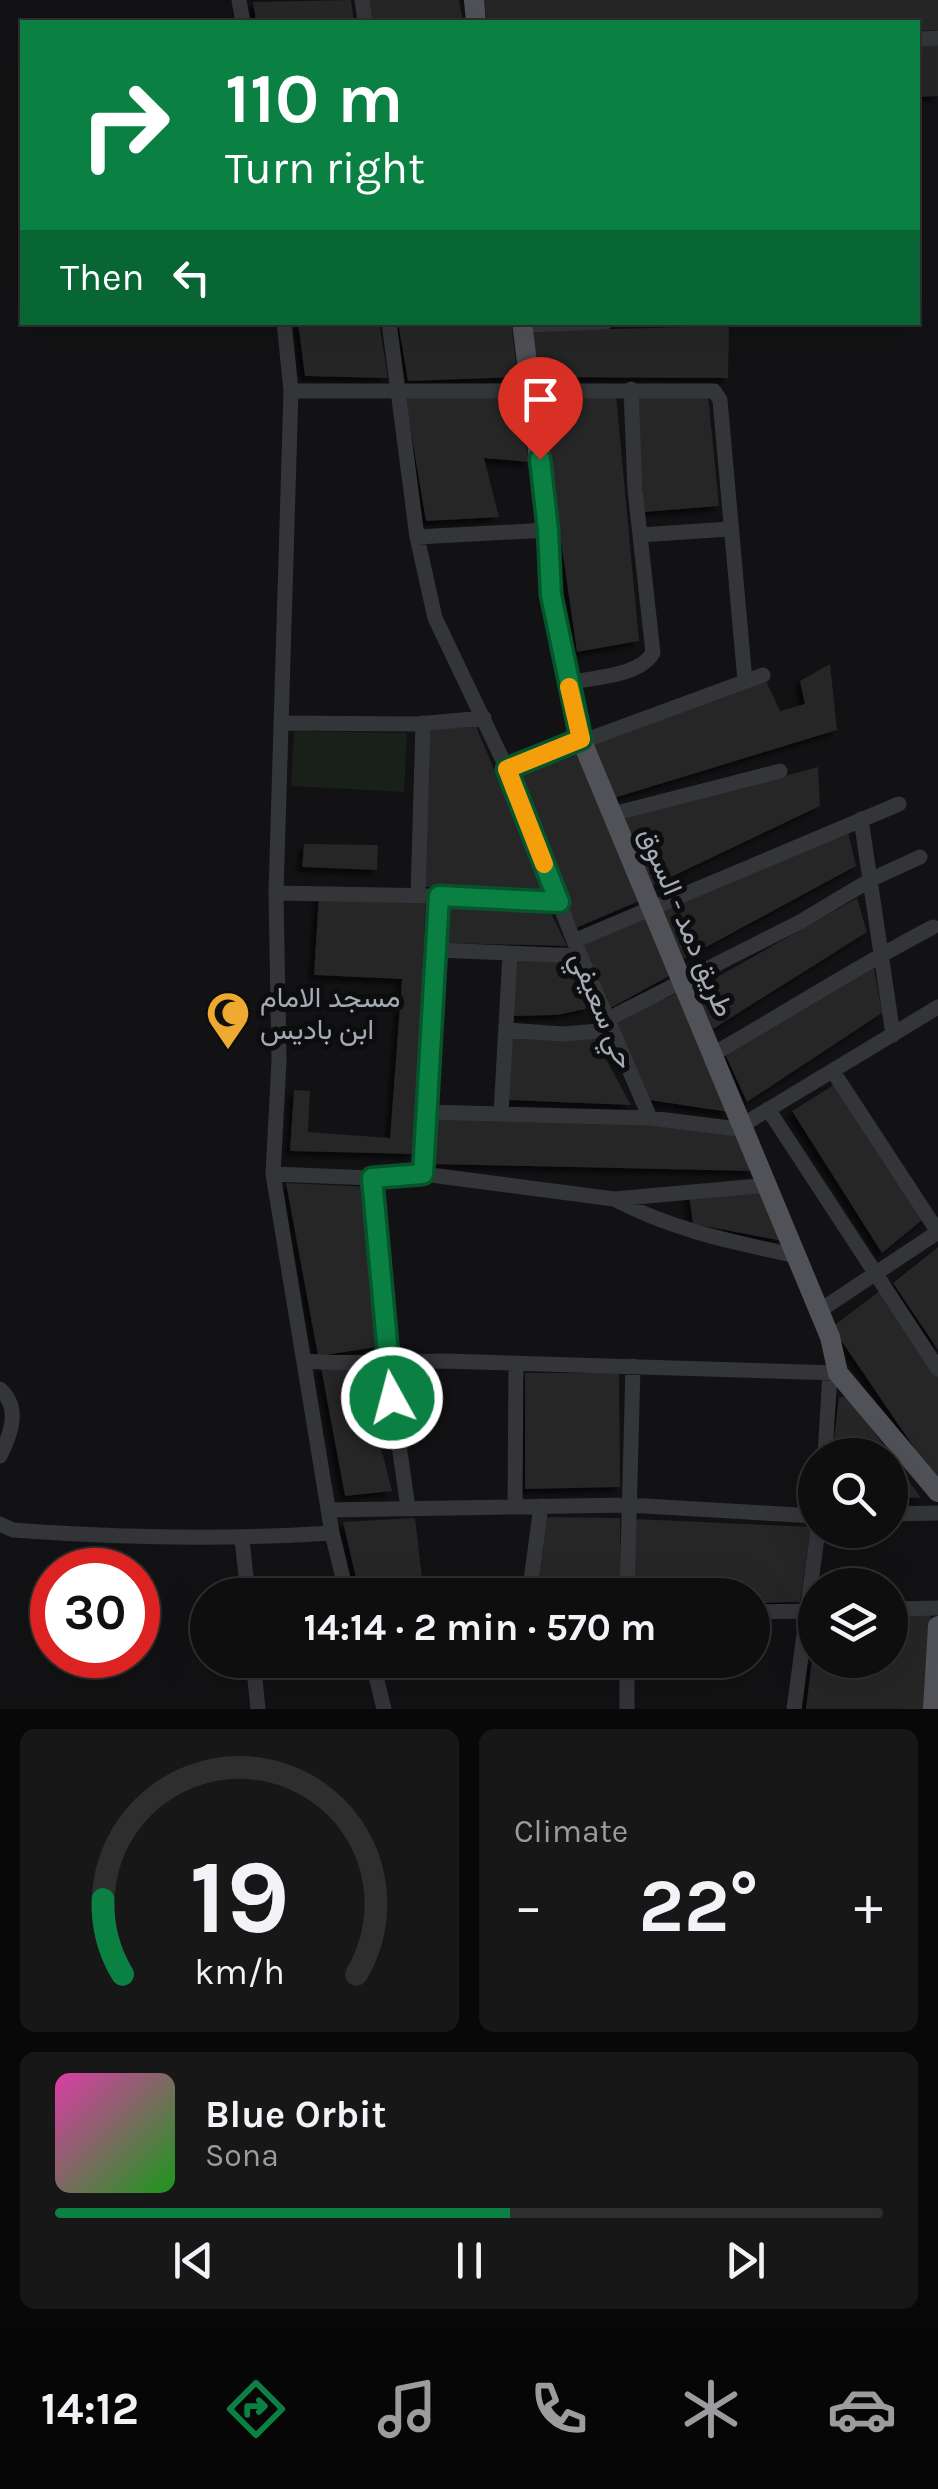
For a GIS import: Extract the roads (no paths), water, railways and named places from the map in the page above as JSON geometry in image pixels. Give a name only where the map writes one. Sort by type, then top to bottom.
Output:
[{"type":"main road","name":"طريق دمد - السوق","points":[[522,325],[548,530],[551,595],[581,739],[830,1337],[834,1373],[938,1492]]},
{"type":"main road","points":[[933,1709],[938,1626]]},
{"type":"street","points":[[284,325],[291,391],[276,893],[280,1061],[273,1174],[328,1510],[343,1578]]},
{"type":"street","name":"حي سعيفي","points":[[389,325],[417,537],[435,618],[507,769],[577,948],[650,1118]]},
{"type":"street","points":[[568,683],[631,670],[651,658],[631,389]]},
{"type":"street","points":[[291,391],[710,389],[718,394],[746,681]]},
{"type":"street","points":[[640,535],[730,529]]},
{"type":"street","points":[[417,537],[548,530]]},
{"type":"street","points":[[507,769],[763,674]]},
{"type":"street","points":[[282,723],[422,723],[484,718]]},
{"type":"street","points":[[418,895],[422,723]]},
{"type":"street","points":[[613,814],[780,770]]},
{"type":"street","points":[[436,950],[510,954],[577,948],[650,906],[899,804]]},
{"type":"street","points":[[860,820],[893,1036]]},
{"type":"street","points":[[506,1030],[563,1034],[609,1025],[680,982],[920,857]]},
{"type":"street","points":[[276,893],[559,902]]},
{"type":"street","points":[[423,1174],[439,896]]},
{"type":"street","points":[[713,1054],[816,996],[880,954],[933,927]]},
{"type":"street","points":[[502,1114],[510,954]]},
{"type":"street","points":[[428,1112],[650,1118],[745,1127],[768,1109],[938,1008]]},
{"type":"street","points":[[819,1311],[938,1232],[834,1072]]},
{"type":"street","points":[[768,1109],[938,1369]]},
{"type":"street","points":[[273,1174],[372,1178],[423,1174],[614,1199],[768,1186]]},
{"type":"street","points":[[372,1178],[384,1283],[387,1361],[408,1508]]},
{"type":"street","points":[[614,1199],[650,1218],[686,1230],[797,1256]]},
{"type":"street","points":[[306,1361],[834,1373],[828,1438]]},
{"type":"street","points":[[515,1507],[516,1363]]},
{"type":"street","points":[[627,1578],[633,1366]]},
{"type":"street","points":[[0,1389],[13,1411],[8,1441],[0,1456]]},
{"type":"street","points":[[328,1510],[628,1505],[798,1515]]},
{"type":"street","points":[[531,1578],[541,1506]]},
{"type":"street","points":[[908,1514],[938,1513]]},
{"type":"street","points":[[0,1524],[13,1530],[119,1538],[242,1539],[332,1533]]},
{"type":"street","points":[[242,1539],[246,1578]]},
{"type":"street","points":[[908,1609],[938,1608]]},
{"type":"street","points":[[770,1612],[798,1611]]},
{"type":"street","points":[[255,1678],[258,1709]]},
{"type":"street","points":[[376,1678],[384,1709]]},
{"type":"street","points":[[627,1678],[627,1709]]},
{"type":"street","points":[[794,1709],[800,1678]]},
{"type":"place","name":"مسجد الامام ابن باديس","points":[[228,1051]]}]
